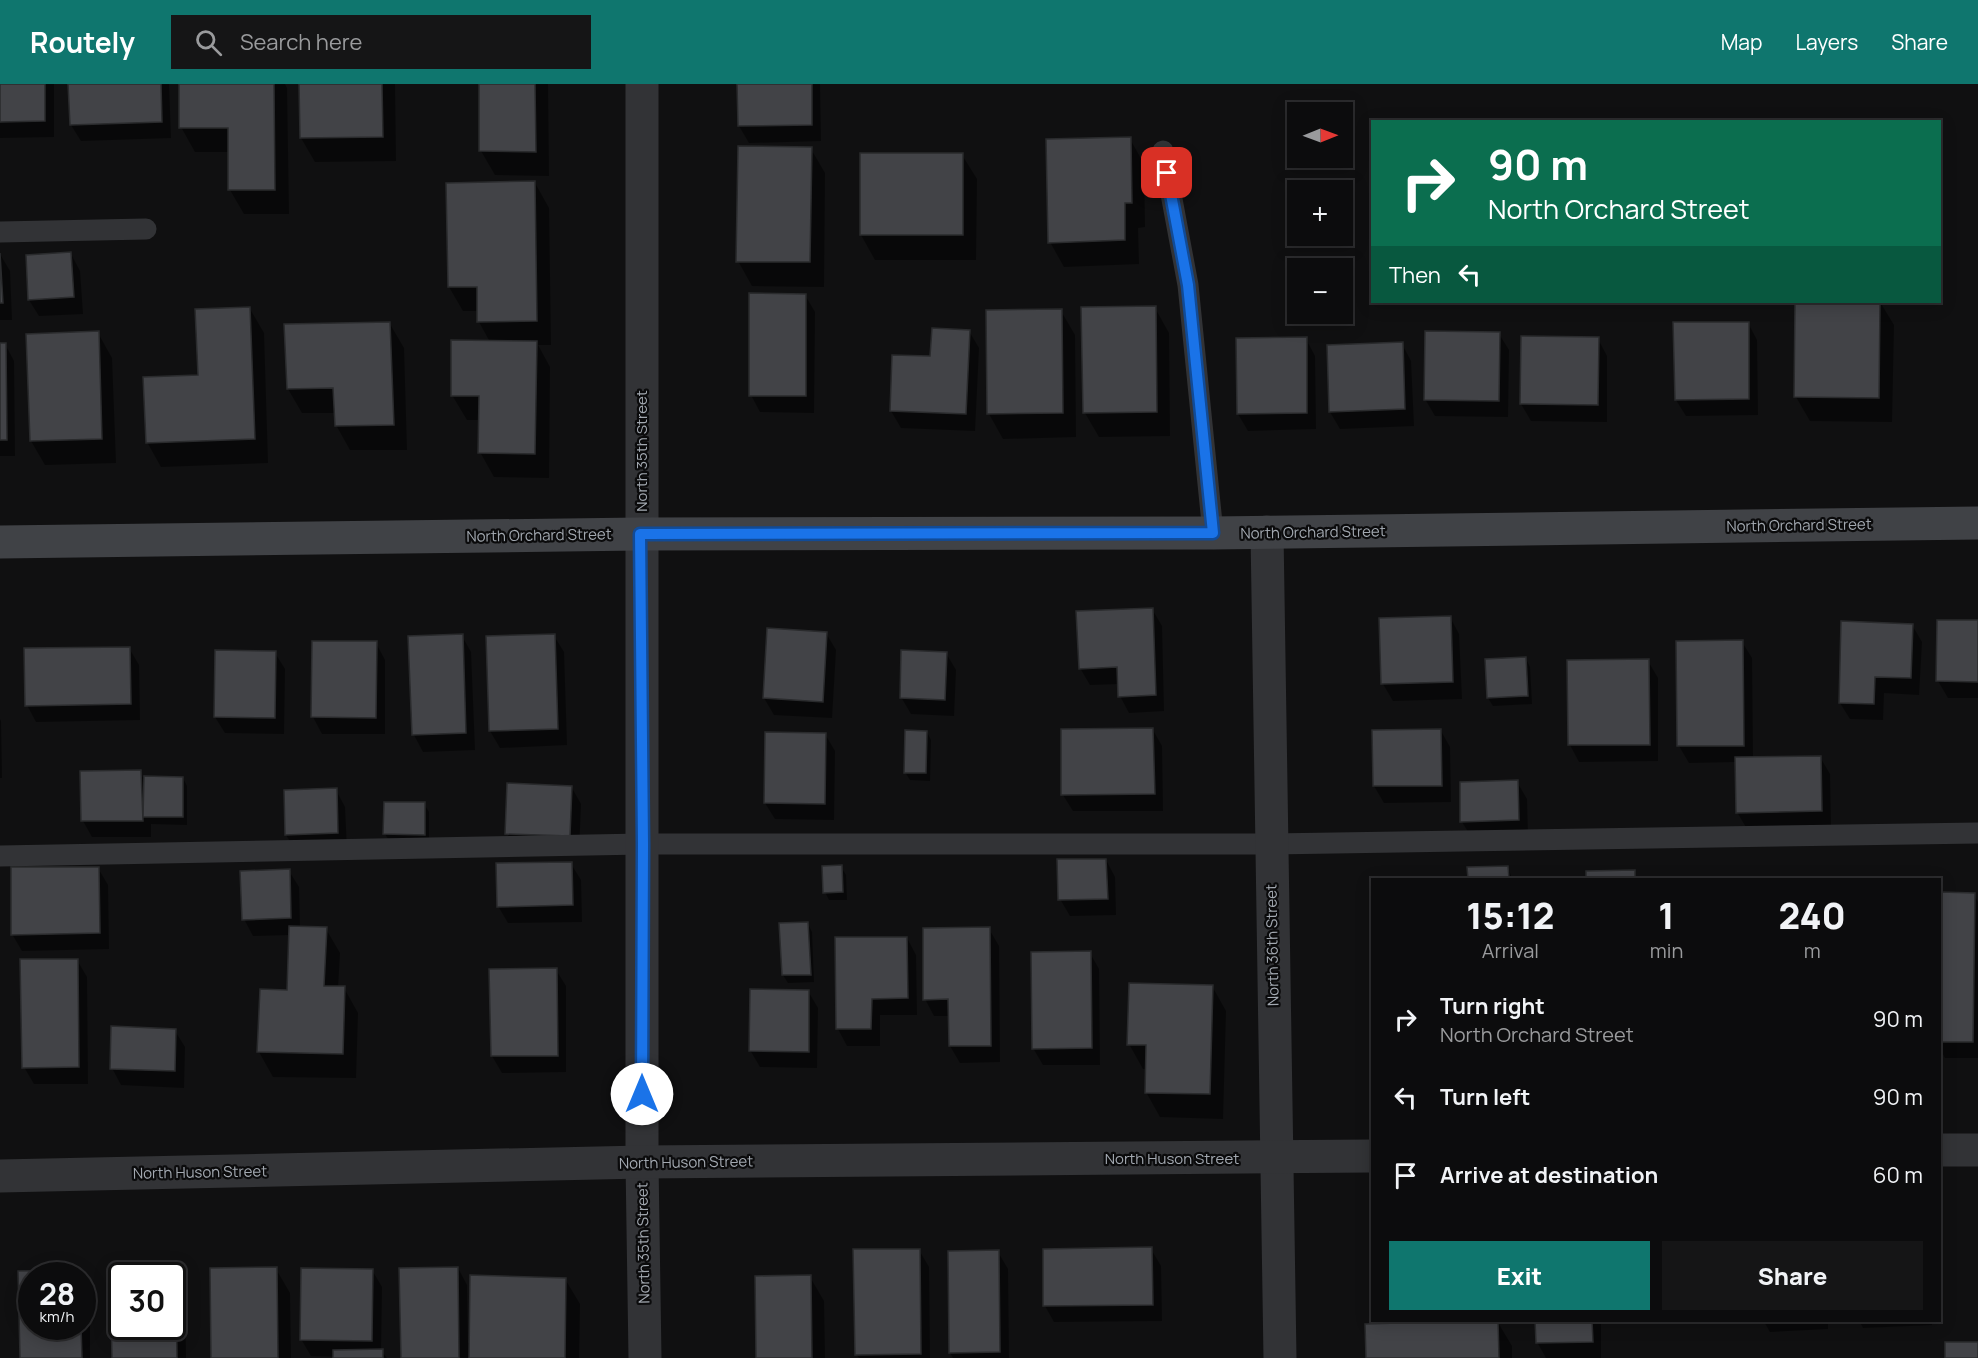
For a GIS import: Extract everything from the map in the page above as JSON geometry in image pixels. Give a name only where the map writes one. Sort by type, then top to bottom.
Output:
[{"type":"street","name":"North 35th Street","points":[[642,84],[640,534],[643,844],[642,1162],[645,1358]]},
{"type":"street","name":"North Orchard Street","points":[[0,542],[640,534],[1213,533],[1978,523]]},
{"type":"street","name":"North 36th Street","points":[[1267,532],[1281,1358]]},
{"type":"street","points":[[1941,1150],[1978,1150]]},
{"type":"street","name":"North Huson Street","points":[[0,1176],[642,1162],[1371,1156]]},
{"type":"lane","points":[[1163,151],[1188,285],[1213,533]]},
{"type":"lane","points":[[0,232],[146,229]]},
{"type":"lane","points":[[0,856],[643,844],[1271,844],[1978,833]]},
{"type":"building","points":[[0,84],[45,84],[45,121],[0,122]]},
{"type":"building","points":[[68,84],[161,84],[162,122],[70,125]]},
{"type":"building","points":[[179,84],[274,84],[275,190],[228,190],[228,128],[179,128]]},
{"type":"building","points":[[299,84],[382,84],[383,137],[300,138]]},
{"type":"building","points":[[479,84],[535,84],[536,152],[479,151]]},
{"type":"building","points":[[737,84],[812,84],[812,125],[738,126]]},
{"type":"building","points":[[1131,137],[1132,203],[1125,203],[1125,240],[1048,243],[1046,139]]},
{"type":"building","points":[[738,146],[812,147],[810,262],[736,262]]},
{"type":"building","points":[[860,153],[963,153],[963,235],[860,235]]},
{"type":"building","points":[[535,181],[537,321],[477,322],[477,287],[448,287],[446,183]]},
{"type":"building","points":[[71,252],[74,297],[28,300],[26,255]]},
{"type":"building","points":[[0,253],[3,303],[0,303]]},
{"type":"building","points":[[749,293],[806,294],[806,396],[749,396]]},
{"type":"building","points":[[1795,303],[1880,303],[1879,398],[1794,397]]},
{"type":"building","points":[[1156,306],[1157,412],[1083,413],[1081,307]]},
{"type":"building","points":[[250,307],[255,439],[146,443],[143,377],[198,375],[195,309]]},
{"type":"building","points":[[1062,309],[1063,413],[987,414],[986,310]]},
{"type":"building","points":[[390,322],[394,425],[335,426],[333,388],[287,389],[284,324]]},
{"type":"building","points":[[1673,322],[1749,322],[1749,399],[1675,400]]},
{"type":"building","points":[[932,328],[970,330],[966,414],[890,411],[892,355],[930,356]]},
{"type":"building","points":[[99,331],[102,439],[30,441],[26,334]]},
{"type":"building","points":[[1425,331],[1500,332],[1499,401],[1424,400]]},
{"type":"building","points":[[1521,336],[1599,337],[1598,405],[1520,404]]},
{"type":"building","points":[[1307,337],[1307,413],[1237,414],[1236,338]]},
{"type":"building","points":[[451,340],[537,341],[535,454],[478,453],[479,396],[451,396]]},
{"type":"building","points":[[1403,342],[1405,409],[1329,412],[1327,345]]},
{"type":"building","points":[[0,343],[6,343],[7,440],[0,440]]},
{"type":"building","points":[[1153,608],[1156,695],[1118,697],[1117,667],[1079,669],[1076,611]]},
{"type":"building","points":[[1451,616],[1453,682],[1381,684],[1379,618]]},
{"type":"building","points":[[1937,620],[1978,620],[1978,682],[1936,681]]},
{"type":"building","points":[[1841,621],[1913,624],[1911,678],[1875,677],[1874,704],[1839,703]]},
{"type":"building","points":[[767,628],[827,632],[823,702],[763,698]]},
{"type":"building","points":[[463,634],[466,733],[412,735],[408,636]]},
{"type":"building","points":[[555,634],[558,729],[489,731],[486,636]]},
{"type":"building","points":[[1743,640],[1744,746],[1677,746],[1676,641]]},
{"type":"building","points":[[312,641],[377,641],[376,718],[311,717]]},
{"type":"building","points":[[130,647],[131,704],[25,706],[24,648]]},
{"type":"building","points":[[215,650],[276,651],[275,718],[214,717]]},
{"type":"building","points":[[901,650],[947,652],[945,700],[900,698]]},
{"type":"building","points":[[1526,657],[1528,696],[1487,698],[1485,659]]},
{"type":"building","points":[[1649,659],[1650,745],[1568,745],[1567,660]]},
{"type":"building","points":[[1153,728],[1155,794],[1061,795],[1061,729]]},
{"type":"building","points":[[1441,729],[1442,786],[1373,786],[1372,730]]},
{"type":"building","points":[[905,730],[927,731],[926,773],[904,773]]},
{"type":"building","points":[[765,732],[826,733],[825,804],[764,803]]},
{"type":"building","points":[[1821,756],[1822,811],[1736,813],[1735,757]]},
{"type":"building","points":[[141,770],[143,821],[81,821],[80,771]]},
{"type":"building","points":[[144,776],[183,777],[183,817],[143,817]]},
{"type":"building","points":[[1518,780],[1519,820],[1460,822],[1460,782]]},
{"type":"building","points":[[507,783],[572,786],[570,836],[505,834]]},
{"type":"building","points":[[337,788],[338,833],[285,835],[284,790]]},
{"type":"building","points":[[384,802],[425,802],[425,835],[383,834]]},
{"type":"building","points":[[1057,859],[1106,859],[1108,899],[1058,900]]},
{"type":"building","points":[[572,862],[573,905],[497,907],[496,863]]},
{"type":"building","points":[[842,865],[843,892],[823,893],[822,866]]},
{"type":"building","points":[[1508,866],[1509,878],[1468,878],[1467,867]]},
{"type":"building","points":[[11,867],[99,867],[100,933],[11,935]]},
{"type":"building","points":[[290,869],[291,918],[242,920],[240,871]]},
{"type":"building","points":[[1635,870],[1635,878],[1586,878],[1586,871]]},
{"type":"building","points":[[1941,892],[1975,893],[1973,1042],[1941,1042]]},
{"type":"building","points":[[808,922],[811,975],[782,975],[779,923]]},
{"type":"building","points":[[289,926],[327,927],[324,986],[345,986],[343,1054],[257,1052],[260,989],[287,990]]},
{"type":"building","points":[[990,927],[991,1046],[949,1046],[948,999],[923,1000],[923,928]]},
{"type":"building","points":[[835,937],[907,937],[908,998],[872,999],[871,1029],[836,1029]]},
{"type":"building","points":[[1091,951],[1092,1048],[1032,1049],[1031,952]]},
{"type":"building","points":[[20,959],[78,959],[79,1067],[22,1068]]},
{"type":"building","points":[[557,968],[558,1056],[491,1056],[489,969]]},
{"type":"building","points":[[1129,983],[1213,985],[1210,1094],[1145,1093],[1146,1045],[1127,1045]]},
{"type":"building","points":[[750,989],[809,990],[809,1052],[749,1051]]},
{"type":"building","points":[[111,1026],[176,1029],[175,1071],[110,1069]]},
{"type":"building","points":[[1152,1247],[1153,1305],[1043,1306],[1043,1249]]},
{"type":"building","points":[[853,1249],[920,1249],[921,1354],[855,1355]]},
{"type":"building","points":[[999,1250],[1000,1352],[949,1353],[948,1251]]},
{"type":"building","points":[[277,1267],[278,1358],[211,1358],[210,1268]]},
{"type":"building","points":[[458,1267],[459,1358],[401,1358],[399,1268]]},
{"type":"building","points":[[301,1268],[373,1269],[372,1341],[300,1340]]},
{"type":"building","points":[[470,1275],[566,1278],[565,1358],[469,1358]]},
{"type":"building","points":[[811,1275],[812,1358],[756,1358],[755,1276]]},
{"type":"building","points":[[1498,1322],[1499,1358],[1366,1358],[1365,1324]]},
{"type":"building","points":[[1535,1322],[1592,1322],[1593,1342],[1536,1343]]},
{"type":"building","points":[[20,1340],[81,1340],[82,1358],[20,1358]]},
{"type":"building","points":[[112,1340],[177,1340],[177,1358],[112,1358]]},
{"type":"building","points":[[1945,1342],[1978,1342],[1978,1358],[1945,1358]]},
{"type":"building","points":[[383,1349],[383,1358],[333,1358],[333,1350]]},
{"type":"route","points":[[642,1094],[643,844],[640,534],[1213,533],[1188,285],[1167,173]]}]
